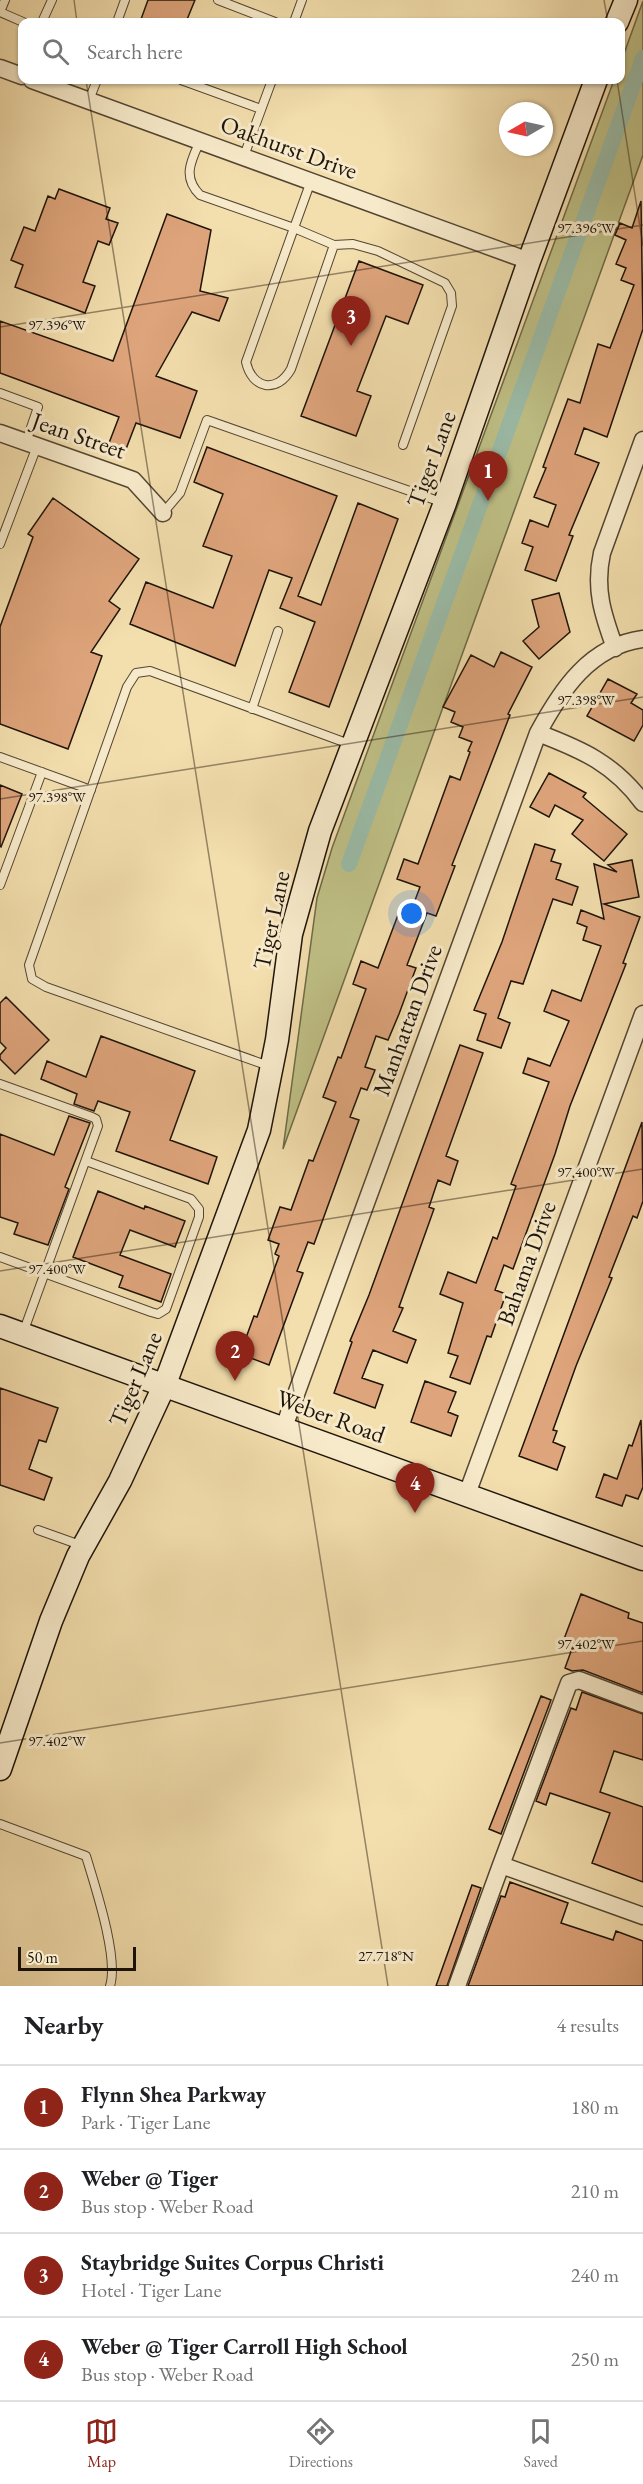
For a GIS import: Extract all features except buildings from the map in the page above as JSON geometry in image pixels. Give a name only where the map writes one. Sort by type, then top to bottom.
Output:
[{"type":"street","points":[[619,18],[626,0]]},
{"type":"street","points":[[0,68],[18,75]]},
{"type":"street","name":"Oakhurst Drive","points":[[43,84],[529,261]]},
{"type":"street","name":"Tiger Lane","points":[[0,1769],[51,1621],[84,1546],[120,1481],[165,1384],[259,1130],[272,1067],[291,934],[320,831],[445,503],[529,261],[595,84]]},
{"type":"street","name":"Jean Street","points":[[0,433],[133,480],[163,513]]},
{"type":"street","points":[[615,648],[601,609],[598,571],[602,553],[643,440]]},
{"type":"street","name":"Manhattan Drive","points":[[284,1427],[538,733],[556,698],[575,675],[615,648],[643,639]]},
{"type":"street","points":[[538,733],[575,747],[604,762],[627,782],[643,803]]},
{"type":"street","name":"Bahama Drive","points":[[467,1494],[643,1014]]},
{"type":"street","name":"Weber Road","points":[[0,1326],[643,1559]]},
{"type":"street","points":[[457,1986],[569,1683],[579,1680],[643,1704]]},
{"type":"street","points":[[501,1865],[643,1916]]},
{"type":"lane","points":[[5,0],[0,12],[18,20]]},
{"type":"lane","points":[[44,18],[52,0]]},
{"type":"lane","points":[[118,18],[125,0]]},
{"type":"lane","points":[[218,0],[265,18]]},
{"type":"lane","points":[[295,18],[302,0]]},
{"type":"lane","points":[[89,100],[95,84]]},
{"type":"lane","points":[[192,84],[261,109]]},
{"type":"lane","points":[[244,156],[270,84]]},
{"type":"lane","points":[[200,141],[191,160],[188,175],[191,186],[200,195],[294,228],[334,245],[353,244],[378,251],[439,280],[451,293],[452,306],[403,445]]},
{"type":"lane","points":[[311,181],[246,362],[249,375],[256,382],[268,385],[286,378],[334,245]]},
{"type":"lane","points":[[0,393],[38,407],[31,444],[0,544]]},
{"type":"lane","points":[[163,513],[180,493],[207,420],[445,503]]},
{"type":"lane","points":[[252,709],[278,631]]},
{"type":"lane","points":[[272,1067],[46,987],[32,979],[29,972],[31,958],[127,687],[136,673],[150,671],[352,745]]},
{"type":"lane","points":[[0,757],[91,790]]},
{"type":"lane","points":[[0,885],[42,772]]},
{"type":"lane","points":[[0,1084],[96,1119],[98,1126],[22,1334]]},
{"type":"lane","points":[[0,1257],[158,1314],[166,1310],[200,1213],[196,1204],[191,1199],[86,1161]]},
{"type":"lane","points":[[38,1530],[84,1546]]},
{"type":"lane","points":[[0,1824],[86,1856],[104,1914],[113,1976],[110,1986]]},
{"type":"green space","points":[[643,1],[643,155],[283,1149],[317,898],[332,848],[613,84],[625,84],[625,51]]},
{"type":"waterway","points":[[349,864],[643,58]]},
{"type":"place","name":"Staybridge Suites Corpus Christi","points":[[351,346]]},
{"type":"place","name":"Flynn Shea Parkway","points":[[488,501]]},
{"type":"place","name":"Weber @ Tiger","points":[[235,1381]]},
{"type":"place","name":"Weber @ Tiger Carroll High School","points":[[415,1513]]}]
